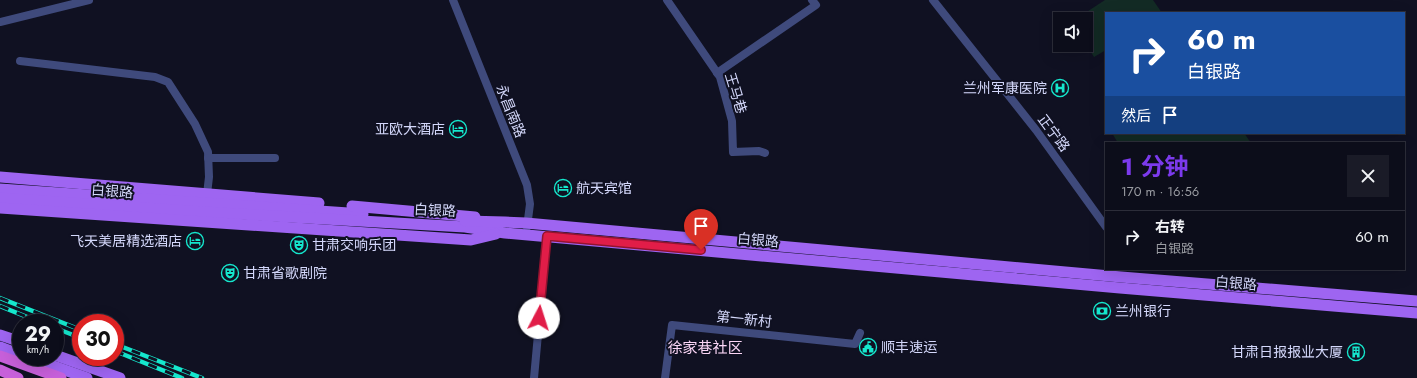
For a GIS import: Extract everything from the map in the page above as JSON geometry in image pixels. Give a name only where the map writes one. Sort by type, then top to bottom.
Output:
[{"type":"highway","points":[[0,356],[61,378]]},
{"type":"highway","points":[[0,370],[18,378]]},
{"type":"main road","points":[[0,177],[469,216],[505,227]]},
{"type":"main road","name":"白银路","points":[[0,188],[505,227],[1412,302],[1417,301]]},
{"type":"main road","name":"白银路","points":[[0,198],[212,213],[465,224]]},
{"type":"main road","points":[[0,208],[471,240],[505,227]]},
{"type":"main road","name":"白银路","points":[[527,229],[547,236],[1121,278],[1417,313]]},
{"type":"main road","points":[[0,334],[12,339]]},
{"type":"main road","points":[[0,347],[12,351]]},
{"type":"main road","points":[[64,358],[120,378]]},
{"type":"main road","points":[[53,366],[87,378]]},
{"type":"street","points":[[0,22],[89,0]]},
{"type":"street","name":"永昌南路","points":[[453,0],[527,185],[530,204],[527,229]]},
{"type":"street","name":"王马巷","points":[[667,0],[720,78],[732,120],[733,152],[759,151],[765,153]]},
{"type":"street","points":[[717,73],[816,5],[812,0]]},
{"type":"street","name":"正宁路","points":[[933,0],[1036,130],[1105,226]]},
{"type":"street","points":[[20,61],[155,77],[168,82],[195,124],[208,152],[209,177],[207,194]]},
{"type":"street","points":[[208,158],[275,158]]},
{"type":"street","points":[[534,378],[547,236]]},
{"type":"street","name":"第一新村","points":[[664,378],[672,325],[855,344],[860,333]]},
{"type":"green space","points":[[1105,0],[1153,0],[1161,12],[1105,12],[1105,51],[1094,57],[1091,52],[1093,52],[1093,12],[1087,12]]},
{"type":"green space","points":[[1113,134],[1245,134],[1250,142],[1117,142]]},
{"type":"railway","points":[[0,298],[72,326]]},
{"type":"railway","points":[[0,306],[20,314]]},
{"type":"railway","points":[[64,331],[72,335]]},
{"type":"railway","points":[[124,348],[202,378]]},
{"type":"railway","points":[[124,355],[182,378]]},
{"type":"place","name":"兰州军康医院","points":[[1060,88]]},
{"type":"place","name":"亚欧大酒店","points":[[458,129]]},
{"type":"place","name":"航天宾馆","points":[[563,188]]},
{"type":"place","name":"飞天美居精选酒店","points":[[195,241]]},
{"type":"place","name":"甘肃交响乐团","points":[[299,245]]},
{"type":"place","name":"甘肃省歌剧院","points":[[230,273]]},
{"type":"place","name":"兰州银行","points":[[1102,311]]},
{"type":"place","name":"顺丰速运","points":[[868,347]]},
{"type":"place","name":"甘肃日报报业大厦","points":[[1356,352]]},
{"type":"district","name":"徐家巷社区","points":[[705,348]]},
{"type":"route","points":[[539,318],[547,236],[701,250]]}]
